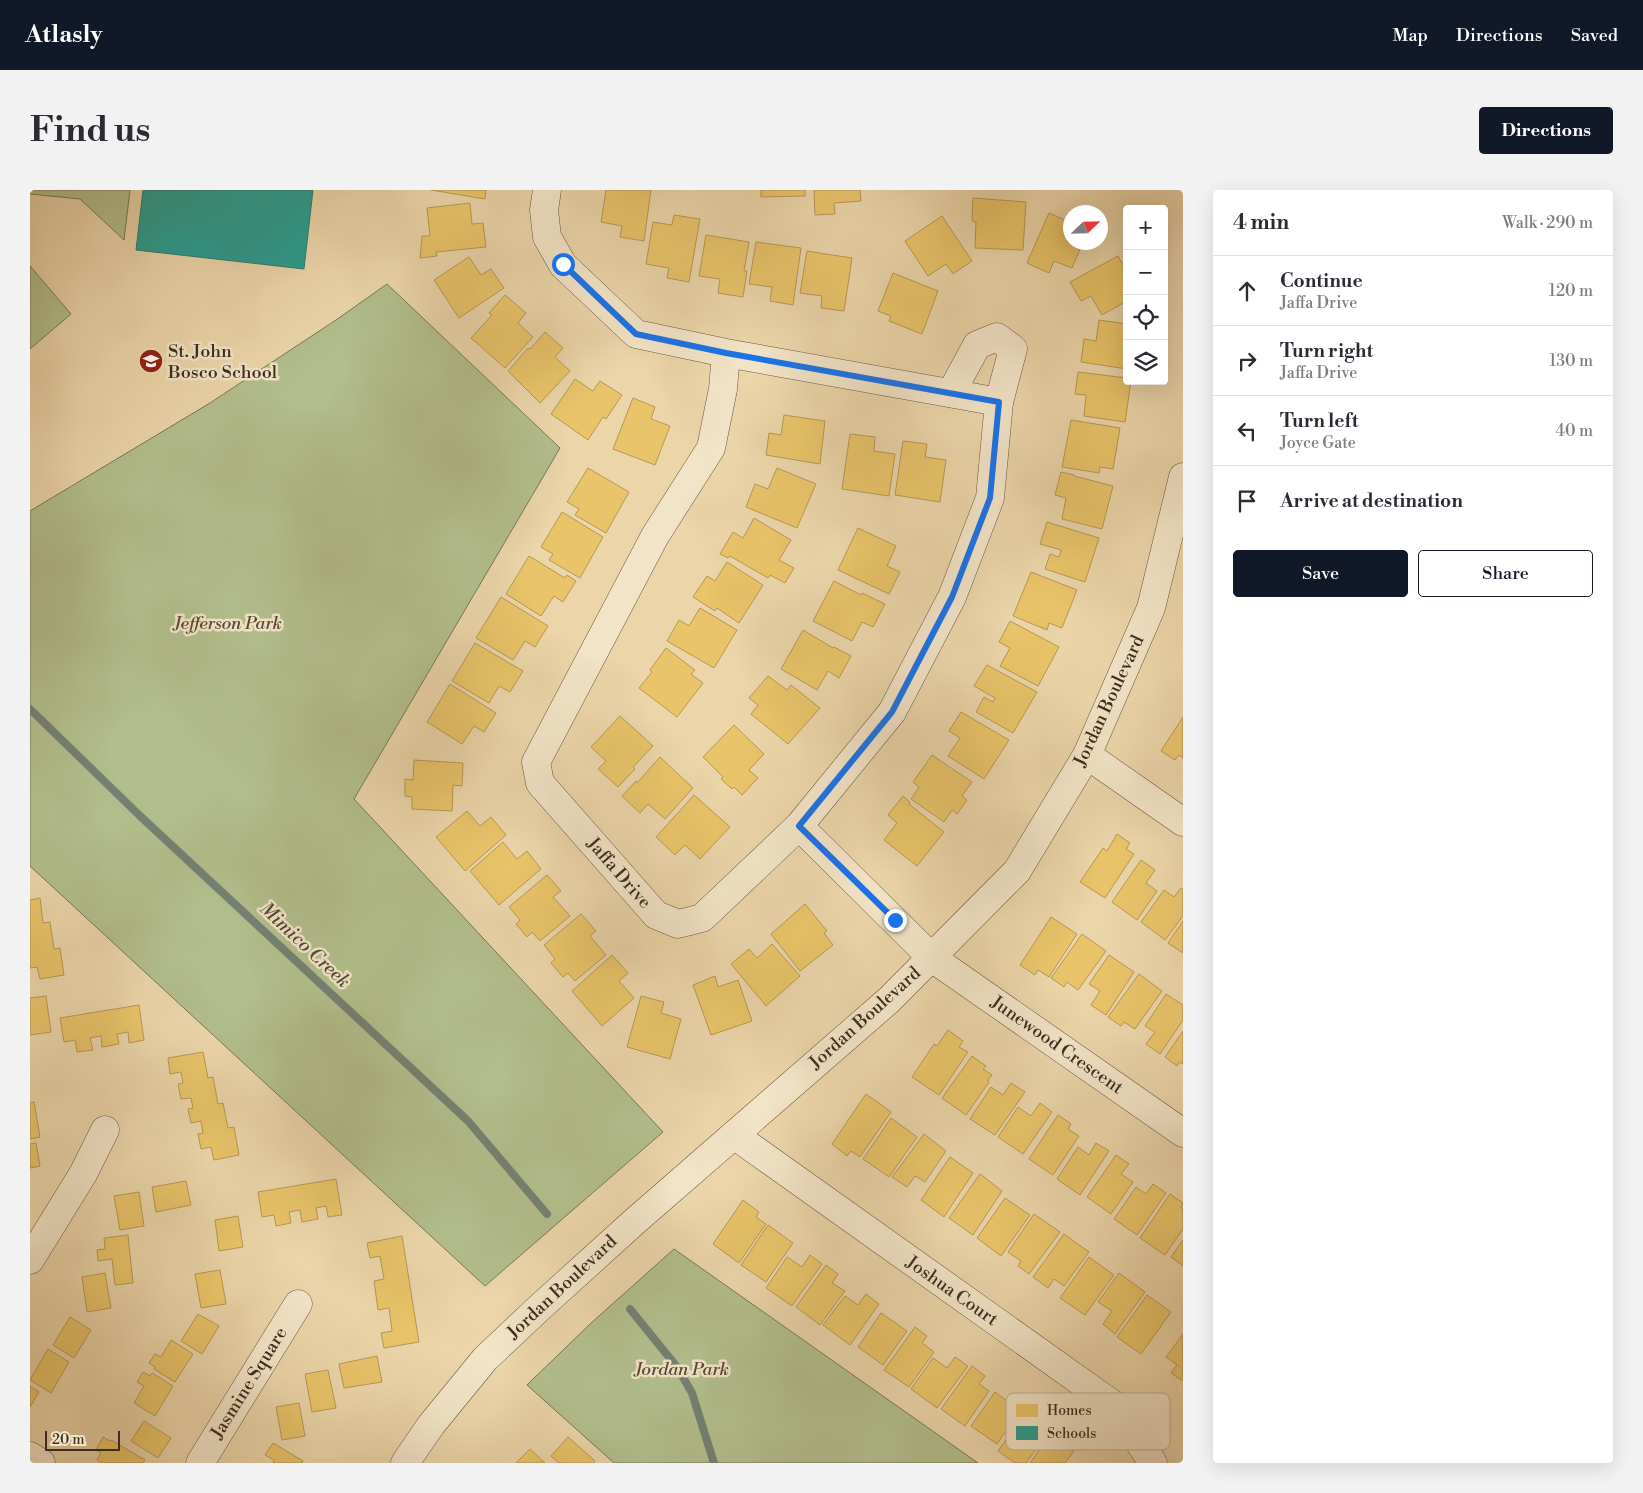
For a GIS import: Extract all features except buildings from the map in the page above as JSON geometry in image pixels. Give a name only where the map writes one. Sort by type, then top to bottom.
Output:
[{"type":"street","points":[[547,190],[544,210],[548,238],[563,264],[636,334],[726,353],[999,402]]},
{"type":"street","name":"Jaffa Drive","points":[[726,353],[723,390],[711,448],[656,536],[536,762],[540,783],[656,915],[678,924],[702,918],[799,826],[892,712],[952,597],[990,498],[999,402],[1013,349],[996,337],[977,345],[951,393]]},
{"type":"street","name":"Jordan Boulevard","points":[[405,1463],[431,1425],[485,1359],[588,1262],[889,1000],[1017,871],[1087,755],[1152,608],[1180,511],[1183,477]]},
{"type":"street","points":[[1087,755],[1183,822]]},
{"type":"street","name":"Junewood Crescent","points":[[799,826],[932,958],[1183,1133]]},
{"type":"street","points":[[30,1260],[83,1174],[104,1130]]},
{"type":"street","name":"Joshua Court","points":[[734,1135],[1097,1393]]},
{"type":"street","name":"Jasmine Square","points":[[200,1463],[298,1304]]},
{"type":"street","name":"Joshua Court","points":[[1144,1450],[1153,1463]]},
{"type":"street","points":[[30,1456],[41,1463]]},
{"type":"green space","points":[[30,190],[130,190],[124,240],[80,199],[30,194]]},
{"type":"green space","points":[[30,266],[71,314],[30,349]]},
{"type":"green space","name":"Jefferson Park","points":[[387,284],[560,448],[354,799],[663,1132],[485,1286],[30,866],[30,511],[210,403]]},
{"type":"green space","name":"Jordan Park","points":[[674,1249],[978,1463],[614,1463],[527,1385],[590,1324]]},
{"type":"waterway","name":"Mimico Creek","points":[[30,709],[139,815],[468,1121],[547,1214]]},
{"type":"waterway","name":"Mimico Creek","points":[[630,1309],[677,1367],[692,1393],[714,1463]]},
{"type":"place","name":"St. John Bosco School","points":[[151,361]]},
{"type":"route","points":[[563,264],[636,334],[726,353],[999,402],[990,498],[952,597],[892,712],[799,826],[895,920]]}]
